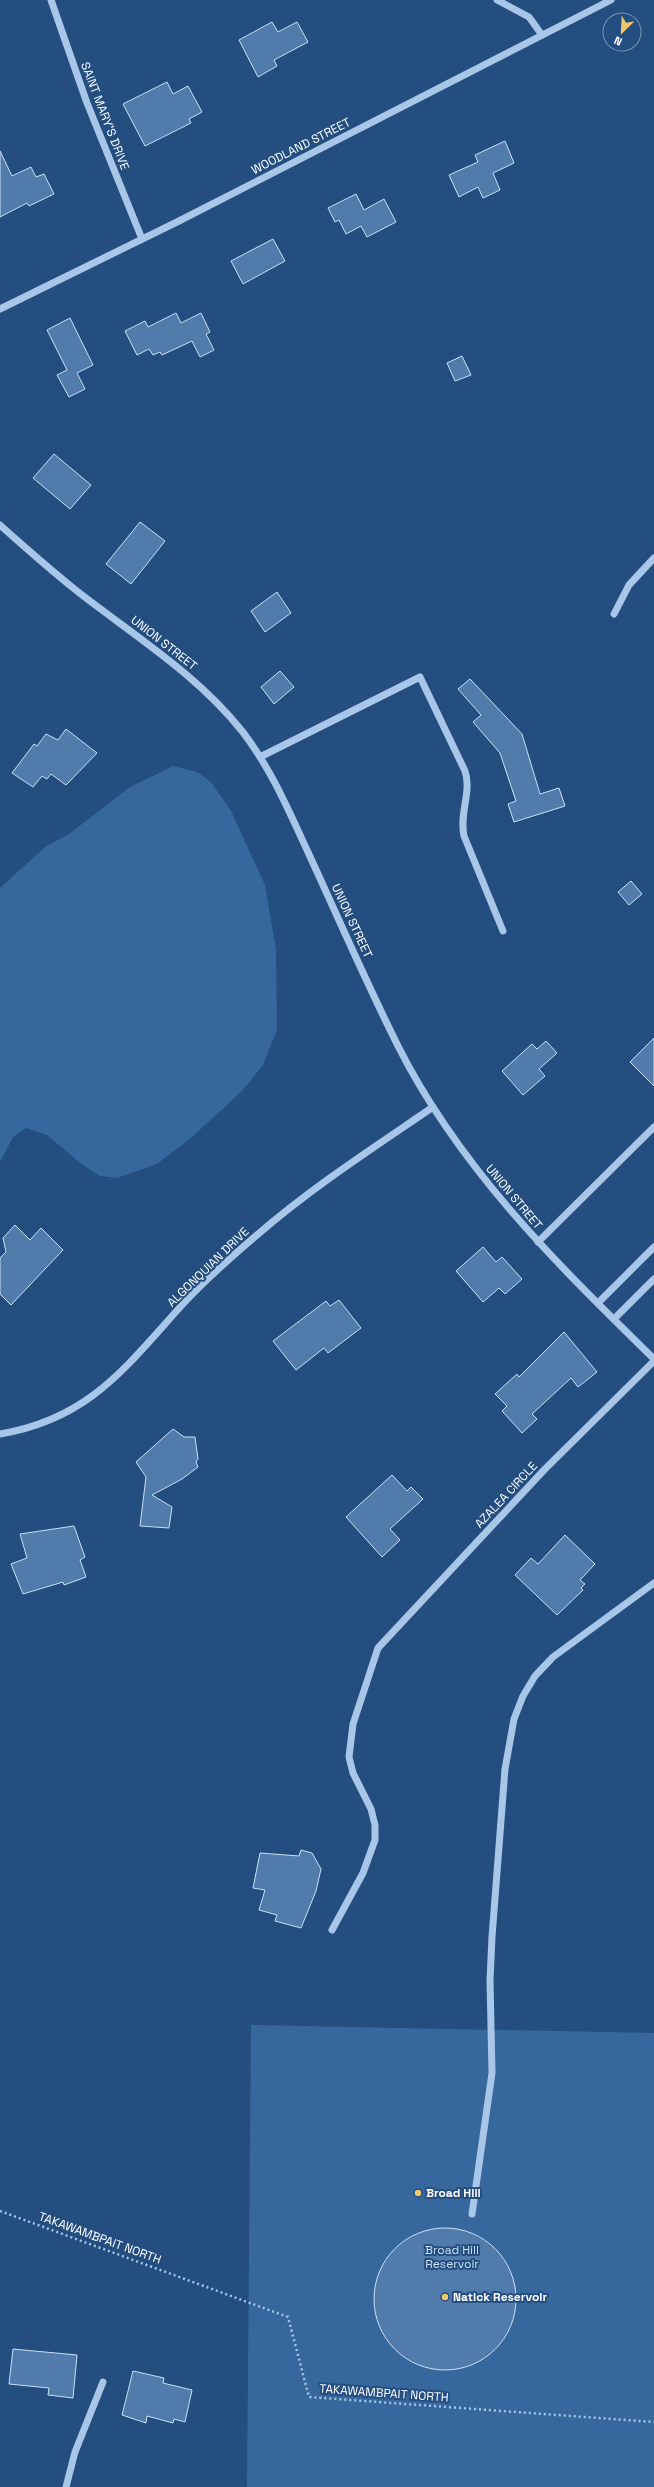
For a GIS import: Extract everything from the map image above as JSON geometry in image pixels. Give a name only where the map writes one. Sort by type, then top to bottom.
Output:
[{"type":"street","name":"SAINT MARY'S DRIVE","points":[[51,0],[90,110],[142,239]]},
{"type":"street","points":[[498,0],[529,17],[542,35]]},
{"type":"street","name":"WOODLAND STREET","points":[[0,309],[142,239],[611,0]]},
{"type":"street","name":"UNION STREET","points":[[0,524],[60,578],[174,664],[199,685],[223,709],[260,757],[291,816],[397,1044],[433,1107],[491,1188],[538,1242],[654,1360]]},
{"type":"street","points":[[614,614],[629,585],[654,558]]},
{"type":"street","points":[[260,757],[420,678],[469,782],[461,823],[464,836],[503,931]]},
{"type":"street","name":"ALGONQUIAN DRIVE","points":[[0,1434],[38,1426],[58,1418],[96,1394],[113,1381],[183,1304],[257,1234],[309,1193],[433,1107]]},
{"type":"street","points":[[538,1242],[654,1127]]},
{"type":"street","points":[[598,1303],[654,1247]]},
{"type":"street","points":[[614,1319],[654,1279]]},
{"type":"street","name":"AZALEA CIRCLE","points":[[332,1930],[363,1873],[375,1840],[375,1824],[371,1809],[353,1774],[349,1757],[353,1724],[378,1648],[545,1469],[654,1360]]},
{"type":"street","points":[[472,2214],[492,2073],[490,1980],[492,1937],[505,1769],[514,1719],[523,1696],[535,1676],[553,1658],[654,1583]]},
{"type":"street","points":[[66,2487],[75,2452],[103,2382]]},
{"type":"path","name":"TAKAWAMBPAIT NORTH","points":[[0,2211],[288,2317],[309,2397],[654,2422]]},
{"type":"green space","points":[[173,766],[197,772],[211,782],[231,811],[265,885],[276,949],[277,1030],[263,1065],[242,1091],[192,1137],[157,1164],[117,1178],[100,1176],[84,1166],[47,1135],[26,1128],[13,1137],[0,1162],[0,888],[45,847],[69,834],[130,787]]},
{"type":"green space","name":"Broad Hill Reservoir","points":[[251,2025],[654,2033],[654,2487],[247,2487]]},
{"type":"building","points":[[272,22],[278,32],[297,22],[308,42],[274,60],[277,66],[258,77],[239,40]]},
{"type":"building","points":[[167,82],[173,94],[188,86],[202,112],[189,119],[191,123],[145,146],[123,104]]},
{"type":"building","points":[[505,141],[514,163],[493,173],[500,190],[483,198],[478,187],[459,197],[449,175],[478,162],[475,155]]},
{"type":"building","points":[[0,151],[12,176],[31,167],[36,177],[44,174],[54,194],[29,206],[27,203],[0,217]]},
{"type":"building","points":[[356,194],[364,210],[384,199],[396,222],[367,237],[361,226],[346,234],[339,220],[335,222],[328,208]]},
{"type":"building","points":[[273,239],[285,261],[243,284],[231,261]]},
{"type":"building","points":[[176,313],[181,323],[201,313],[210,332],[206,334],[214,350],[200,357],[192,341],[162,355],[160,352],[153,355],[149,349],[137,355],[125,331],[145,321],[148,327]]},
{"type":"building","points":[[70,318],[93,365],[77,373],[85,389],[69,397],[57,375],[67,370],[47,330]]},
{"type":"building","points":[[462,356],[471,375],[455,381],[447,363]]},
{"type":"building","points":[[54,454],[91,485],[70,509],[33,478]]},
{"type":"building","points":[[140,522],[165,541],[131,584],[106,564]]},
{"type":"building","points":[[277,592],[291,613],[265,632],[251,611]]},
{"type":"building","points":[[280,671],[294,687],[274,704],[261,687]]},
{"type":"building","points":[[470,679],[522,734],[540,794],[559,788],[565,806],[514,822],[508,804],[516,801],[500,753],[473,722],[481,715],[458,689]]},
{"type":"building","points":[[66,729],[97,753],[66,785],[51,774],[47,779],[42,776],[33,787],[12,773],[34,744],[37,746],[46,734],[58,740]]},
{"type":"building","points":[[631,881],[642,894],[629,905],[618,892]]},
{"type":"building","points":[[654,1038],[654,1086],[630,1062]]},
{"type":"building","points":[[546,1041],[557,1053],[539,1069],[545,1076],[523,1095],[502,1071],[532,1044],[537,1049]]},
{"type":"building","points":[[15,1225],[30,1240],[41,1228],[63,1250],[11,1305],[0,1294],[0,1258],[6,1252],[3,1238]]},
{"type":"building","points":[[483,1247],[496,1262],[502,1257],[522,1279],[505,1294],[499,1288],[483,1302],[456,1271]]},
{"type":"building","points":[[339,1300],[361,1328],[328,1353],[324,1348],[296,1370],[273,1341],[326,1301],[330,1306]]},
{"type":"building","points":[[564,1332],[597,1372],[578,1387],[571,1378],[532,1414],[537,1419],[522,1433],[502,1411],[507,1406],[495,1394],[517,1374],[519,1377]]},
{"type":"building","points":[[173,1429],[184,1437],[195,1437],[198,1459],[196,1462],[198,1467],[182,1479],[152,1495],[172,1507],[169,1528],[140,1526],[146,1477],[136,1462]]},
{"type":"building","points":[[392,1475],[407,1491],[411,1487],[423,1499],[390,1529],[400,1540],[382,1557],[346,1517]]},
{"type":"building","points":[[74,1526],[85,1557],[80,1560],[86,1577],[64,1585],[63,1582],[23,1594],[11,1564],[27,1558],[20,1534]]},
{"type":"building","points":[[565,1535],[595,1564],[580,1580],[585,1584],[581,1588],[583,1590],[557,1615],[515,1575],[531,1558],[538,1564]]},
{"type":"building","points":[[301,1850],[312,1853],[321,1869],[316,1891],[301,1928],[275,1921],[277,1915],[259,1910],[265,1890],[253,1888],[260,1853],[299,1856]]},
{"type":"building","name":"Natick Reservoir","points":[[445,2228],[466,2231],[490,2244],[500,2254],[513,2278],[516,2299],[513,2320],[500,2344],[490,2354],[466,2367],[445,2370],[424,2367],[400,2354],[390,2344],[377,2320],[374,2299],[377,2278],[390,2254],[400,2244],[424,2231]]},
{"type":"building","points":[[13,2349],[77,2355],[73,2398],[48,2395],[49,2388],[9,2384]]},
{"type":"building","points":[[133,2371],[164,2378],[163,2383],[192,2390],[185,2422],[174,2419],[173,2423],[147,2416],[146,2423],[122,2415]]},
{"type":"place","name":"Broad Hill","points":[[418,2193]]},
{"type":"place","name":"Natick Reservoir","points":[[445,2297]]}]
